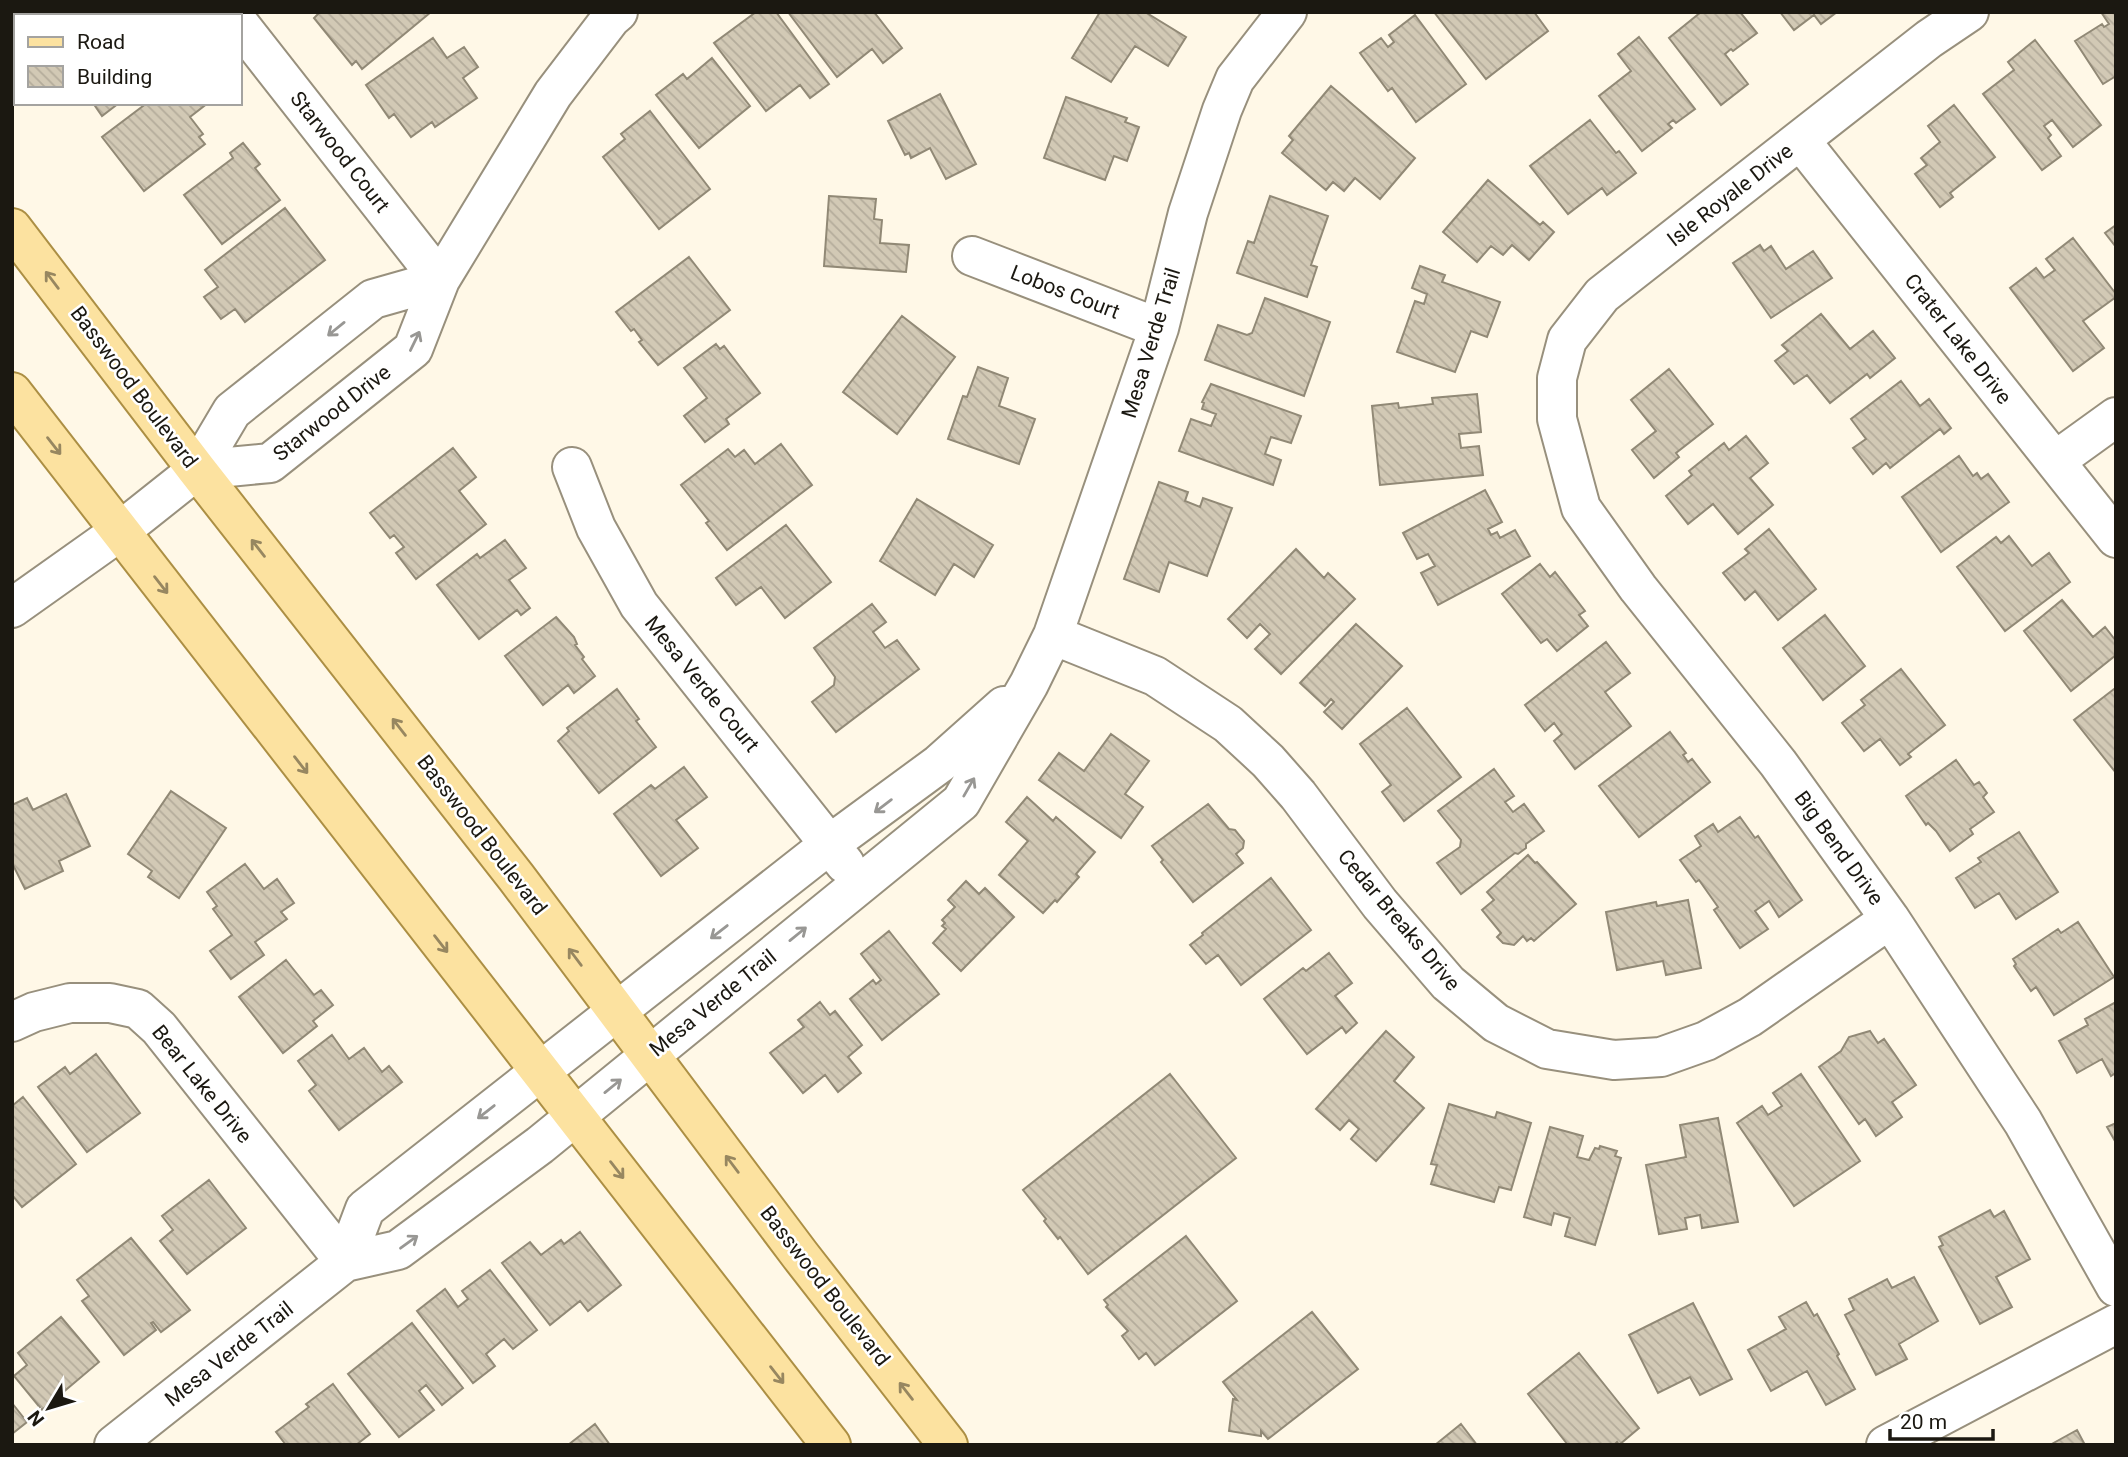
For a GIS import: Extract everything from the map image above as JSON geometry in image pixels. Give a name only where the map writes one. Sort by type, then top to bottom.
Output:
[{"type":"main road","name":"Basswood Boulevard","points":[[12,228],[197,470],[516,877],[800,1255],[948,1445]]},
{"type":"main road","points":[[12,392],[831,1445]]},
{"type":"street","name":"Starwood Drive","points":[[197,470],[271,463],[413,349],[440,279],[553,94],[618,12]]},
{"type":"street","name":"Mesa Verde Trail","points":[[114,1445],[345,1262],[398,1250],[575,1116],[961,802],[1029,684],[1053,635],[1159,328],[1188,213],[1235,79],[1287,12]]},
{"type":"street","name":"Isle Royale Drive","points":[[1557,419],[1557,378],[1567,340],[1602,295],[1929,39],[1969,12]]},
{"type":"street","name":"Starwood Court","points":[[242,28],[440,279]]},
{"type":"street","name":"Crater Lake Drive","points":[[1800,140],[2116,538]]},
{"type":"street","name":"Lobos Court","points":[[972,256],[1159,328]]},
{"type":"street","points":[[12,608],[119,531],[197,470],[232,411],[373,299],[440,279]]},
{"type":"street","points":[[2055,461],[2116,417]]},
{"type":"street","name":"Big Bend Drive","points":[[1557,419],[1581,508],[1638,588],[1778,763],[1890,919],[2023,1122],[2116,1287]]},
{"type":"street","name":"Mesa Verde Court","points":[[572,467],[596,528],[639,605],[860,884]]},
{"type":"street","name":"Cedar Breaks Drive","points":[[1053,635],[1155,676],[1228,724],[1268,761],[1298,795],[1380,904],[1448,983],[1496,1023],[1547,1049],[1614,1060],[1661,1057],[1706,1041],[1750,1017],[1890,919]]},
{"type":"street","name":"Mesa Verde Trail","points":[[345,1262],[365,1209],[830,844],[939,764],[1029,684]]},
{"type":"street","name":"Bear Lake Drive","points":[[12,1021],[70,1003],[110,1003],[138,1009],[159,1028],[345,1262]]},
{"type":"street","points":[[1886,1445],[2116,1324]]},
{"type":"building","points":[[12,12],[87,12],[88,14],[14,14],[12,68]]},
{"type":"building","points":[[320,12],[431,12],[362,69],[356,61],[352,65],[314,18]]},
{"type":"building","points":[[756,12],[776,12],[829,84],[810,98],[800,85],[766,111],[714,43]]},
{"type":"building","points":[[788,12],[874,12],[902,48],[883,63],[872,49],[837,77]]},
{"type":"building","points":[[1100,12],[1145,12],[1186,37],[1168,66],[1135,46],[1111,82],[1072,58]]},
{"type":"building","points":[[1434,12],[1534,12],[1548,31],[1486,79]]},
{"type":"building","points":[[1701,12],[1740,12],[1757,33],[1725,54],[1748,84],[1721,105],[1669,38]]},
{"type":"building","points":[[1780,12],[1837,12],[1821,24],[1814,15],[1794,30]]},
{"type":"building","points":[[2101,12],[2116,12],[2116,76],[2103,84],[2075,41],[2102,24],[2104,27],[2109,24]]},
{"type":"building","points":[[1415,15],[1466,84],[1416,122],[1392,88],[1388,91],[1360,53],[1381,38],[1388,47],[1394,42],[1389,35]]},
{"type":"building","points":[[1639,37],[1695,109],[1676,123],[1673,120],[1668,124],[1672,128],[1642,151],[1599,96],[1631,71],[1618,54]]},
{"type":"building","points":[[433,38],[447,58],[464,47],[478,67],[463,78],[477,98],[435,127],[432,122],[411,137],[394,114],[389,118],[366,85]]},
{"type":"building","points":[[2035,40],[2101,125],[2073,147],[2052,120],[2044,126],[2051,135],[2048,138],[2061,156],[2042,170],[1983,94],[2014,70],[2008,62]]},
{"type":"building","points":[[712,58],[750,106],[699,148],[656,95],[683,74],[687,79]]},
{"type":"building","points":[[1331,86],[1415,158],[1380,199],[1355,178],[1344,191],[1333,182],[1326,190],[1282,153],[1293,140],[1289,136]]},
{"type":"building","points":[[940,94],[976,164],[946,179],[930,148],[911,158],[909,153],[905,155],[888,121]]},
{"type":"building","points":[[1066,97],[1127,118],[1125,122],[1139,127],[1127,161],[1114,156],[1105,180],[1044,158]]},
{"type":"building","points":[[94,105],[116,105],[102,116]]},
{"type":"building","points":[[144,105],[205,105],[190,117],[203,134],[199,137],[205,144],[144,191],[102,137]]},
{"type":"building","points":[[1954,105],[1995,157],[1950,193],[1953,197],[1940,207],[1915,174],[1927,165],[1921,158],[1940,142],[1928,126]]},
{"type":"building","points":[[650,111],[710,189],[659,229],[603,157],[625,139],[621,134]]},
{"type":"building","points":[[1590,120],[1636,173],[1607,195],[1602,188],[1568,214],[1530,166]]},
{"type":"building","points":[[243,143],[260,164],[255,168],[280,200],[222,244],[184,195],[233,158],[230,153]]},
{"type":"building","points":[[1488,180],[1540,225],[1543,222],[1554,232],[1529,260],[1512,245],[1503,255],[1491,246],[1477,262],[1443,232]]},
{"type":"building","points":[[829,196],[876,199],[874,219],[882,220],[880,243],[909,245],[906,272],[824,266]]},
{"type":"building","points":[[1270,196],[1328,216],[1311,265],[1317,267],[1307,297],[1237,273],[1248,241],[1254,243]]},
{"type":"building","points":[[285,208],[325,260],[245,322],[235,309],[221,319],[204,297],[218,287],[205,270]]},
{"type":"building","points":[[2116,225],[2116,247],[2105,233]]},
{"type":"building","points":[[2073,238],[2116,297],[2083,321],[2104,348],[2073,371],[2010,288],[2036,268],[2044,278],[2055,270],[2046,259]]},
{"type":"building","points":[[1760,245],[1764,251],[1771,246],[1786,269],[1813,251],[1832,278],[1771,318],[1733,263]]},
{"type":"building","points":[[689,257],[730,310],[658,365],[639,342],[642,340],[634,329],[631,331],[616,312]]},
{"type":"building","points":[[1420,266],[1445,275],[1442,282],[1500,302],[1487,337],[1471,331],[1455,372],[1397,352],[1415,301],[1424,304],[1427,294],[1412,288]]},
{"type":"building","points":[[1265,298],[1330,322],[1304,396],[1205,360],[1218,325],[1247,335],[1252,333]]},
{"type":"building","points":[[1821,314],[1850,349],[1873,331],[1895,358],[1870,378],[1867,374],[1830,403],[1807,375],[1794,384],[1775,361],[1788,351],[1782,345]]},
{"type":"building","points":[[902,316],[955,357],[897,434],[843,392]]},
{"type":"building","points":[[716,344],[720,349],[724,346],[760,393],[726,419],[729,424],[705,442],[684,416],[707,398],[684,368]]},
{"type":"building","points":[[978,367],[1008,378],[999,406],[1035,419],[1019,464],[948,439],[963,396],[967,397]]},
{"type":"building","points":[[1669,369],[1713,424],[1676,453],[1679,457],[1654,478],[1632,450],[1656,431],[1631,400]]},
{"type":"building","points":[[1901,381],[1920,406],[1929,399],[1951,428],[1944,434],[1940,429],[1890,468],[1886,463],[1873,474],[1853,448],[1866,439],[1851,419]]},
{"type":"building","points":[[1211,384],[1301,416],[1291,443],[1271,437],[1265,454],[1281,460],[1273,485],[1179,451],[1191,419],[1211,426],[1216,414],[1202,409],[1202,402]]},
{"type":"building","points":[[1477,394],[1481,432],[1459,434],[1461,448],[1479,446],[1483,475],[1380,485],[1372,406],[1398,403],[1399,408],[1433,404],[1432,398]]},
{"type":"building","points":[[1746,436],[1768,463],[1750,478],[1773,505],[1738,534],[1713,504],[1688,524],[1666,496],[1692,475],[1689,471],[1724,443],[1729,450]]},
{"type":"building","points":[[781,444],[812,485],[727,550],[681,485],[728,449],[735,457],[744,450],[755,464]]},
{"type":"building","points":[[453,448],[476,477],[459,491],[486,524],[416,579],[396,553],[404,547],[394,535],[390,538],[370,513]]},
{"type":"building","points":[[1959,456],[1973,476],[1977,473],[1981,479],[1988,474],[2009,502],[1941,552],[1902,497]]},
{"type":"building","points":[[1159,482],[1188,492],[1185,501],[1200,507],[1203,498],[1232,508],[1207,576],[1169,562],[1159,592],[1124,579]]},
{"type":"building","points":[[1485,490],[1502,522],[1488,529],[1491,535],[1497,532],[1500,538],[1515,530],[1530,556],[1438,605],[1421,573],[1435,566],[1428,554],[1417,559],[1403,533]]},
{"type":"building","points":[[917,499],[993,545],[974,577],[954,564],[935,595],[880,561]]},
{"type":"building","points":[[786,525],[831,582],[785,618],[761,587],[736,605],[716,578]]},
{"type":"building","points":[[1769,529],[1816,589],[1778,620],[1755,591],[1745,600],[1723,573],[1749,553],[1745,549]]},
{"type":"building","points":[[2009,536],[2032,566],[2049,553],[2070,582],[2005,631],[1957,567],[1996,537],[2001,543]]},
{"type":"building","points":[[505,540],[526,568],[509,580],[530,608],[521,615],[517,610],[479,639],[437,585],[477,554],[480,558]]},
{"type":"building","points":[[1296,549],[1324,578],[1328,573],[1355,599],[1281,674],[1255,649],[1270,634],[1260,624],[1247,638],[1228,619]]},
{"type":"building","points":[[1540,564],[1550,577],[1555,572],[1585,611],[1579,615],[1588,626],[1557,651],[1547,639],[1541,643],[1502,594]]},
{"type":"building","points":[[2062,600],[2093,637],[2105,627],[2116,641],[2116,655],[2071,691],[2024,631]]},
{"type":"building","points":[[872,604],[886,622],[873,632],[885,648],[897,640],[919,669],[836,732],[812,702],[834,685],[835,677],[814,648]]},
{"type":"building","points":[[1825,615],[1865,666],[1823,700],[1783,648]]},
{"type":"building","points":[[556,617],[574,637],[577,644],[575,645],[584,657],[582,659],[595,676],[574,693],[568,685],[543,705],[505,656]]},
{"type":"building","points":[[1356,624],[1402,666],[1342,729],[1324,712],[1334,702],[1331,699],[1325,706],[1300,683]]},
{"type":"building","points":[[1606,642],[1630,673],[1605,692],[1631,726],[1575,769],[1554,741],[1562,734],[1554,723],[1545,731],[1525,705]]},
{"type":"building","points":[[1901,669],[1945,725],[1908,754],[1911,757],[1900,765],[1880,739],[1864,751],[1842,723],[1865,705],[1861,700]]},
{"type":"building","points":[[617,689],[656,747],[599,793],[558,741],[569,731],[567,728]]},
{"type":"building","points":[[2114,689],[2116,691],[2116,773],[2074,720]]},
{"type":"building","points":[[1407,708],[1461,777],[1404,821],[1382,792],[1391,785],[1360,744]]},
{"type":"building","points":[[1670,732],[1686,753],[1683,755],[1688,762],[1692,759],[1710,782],[1639,837],[1599,786]]},
{"type":"building","points":[[1111,734],[1149,761],[1125,794],[1143,807],[1121,838],[1039,780],[1059,753],[1084,771]]},
{"type":"building","points":[[1956,760],[1974,785],[1979,782],[1987,793],[1983,797],[1994,812],[1970,829],[1973,834],[1950,851],[1936,831],[1928,823],[1926,825],[1906,796]]},
{"type":"building","points":[[684,767],[707,797],[676,820],[698,848],[661,876],[614,814],[651,785],[655,789]]},
{"type":"building","points":[[1494,769],[1514,796],[1505,802],[1513,812],[1524,804],[1544,831],[1526,844],[1526,848],[1518,854],[1515,853],[1461,894],[1437,863],[1460,847],[1461,840],[1438,811]]},
{"type":"building","points":[[171,791],[226,828],[179,898],[148,877],[152,871],[128,854]]},
{"type":"building","points":[[66,794],[90,846],[59,861],[63,871],[25,889],[12,863],[12,805],[27,798],[33,810]]},
{"type":"building","points":[[1027,797],[1053,821],[1056,817],[1095,852],[1076,874],[1079,877],[1057,902],[1055,900],[1043,913],[999,875],[1028,841],[1006,822]]},
{"type":"building","points":[[1208,804],[1229,829],[1235,830],[1244,841],[1243,848],[1236,854],[1243,863],[1193,902],[1161,862],[1163,860],[1152,846]]},
{"type":"building","points":[[1740,817],[1755,838],[1758,836],[1802,900],[1779,917],[1769,901],[1755,911],[1768,929],[1740,948],[1714,910],[1718,907],[1699,880],[1696,882],[1680,860],[1701,846],[1695,836],[1713,824],[1718,832]]},
{"type":"building","points":[[2019,832],[2058,892],[2016,919],[1999,893],[1975,908],[1956,878],[1981,862],[1978,858]]},
{"type":"building","points":[[1528,855],[1576,904],[1534,941],[1531,938],[1527,941],[1523,936],[1514,945],[1503,943],[1497,937],[1501,933],[1482,910],[1494,900],[1487,892]]},
{"type":"building","points":[[245,864],[264,889],[277,879],[294,903],[281,912],[287,919],[255,942],[264,955],[231,979],[210,951],[232,935],[213,909],[217,906],[207,892]]},
{"type":"building","points":[[1271,878],[1311,930],[1241,985],[1218,955],[1206,964],[1190,945]]},
{"type":"building","points":[[966,881],[979,894],[985,888],[1014,917],[961,971],[933,943],[946,929],[942,926],[945,923],[942,920],[955,907],[948,900]]},
{"type":"building","points":[[1688,900],[1701,968],[1666,975],[1663,961],[1617,970],[1606,912],[1656,902],[1657,906]]},
{"type":"building","points":[[2078,922],[2114,977],[2054,1015],[2036,987],[2031,991],[2014,966],[2016,964],[2013,959],[2058,929],[2061,933]]},
{"type":"building","points":[[889,931],[939,994],[882,1040],[850,999],[873,980],[876,984],[881,980],[861,954]]},
{"type":"building","points":[[1329,953],[1352,983],[1335,996],[1357,1023],[1346,1033],[1342,1027],[1307,1054],[1264,999],[1303,968],[1306,971]]},
{"type":"building","points":[[286,960],[314,995],[321,990],[333,1005],[313,1021],[317,1026],[283,1053],[239,997]]},
{"type":"building","points":[[820,1002],[830,1015],[835,1011],[862,1045],[848,1057],[861,1073],[838,1092],[825,1075],[803,1093],[770,1053],[804,1027],[798,1020]]},
{"type":"building","points":[[2116,1002],[2116,1076],[2111,1076],[2102,1059],[2077,1073],[2059,1041],[2088,1025],[2085,1019]]},
{"type":"building","points":[[1386,1031],[1414,1057],[1394,1081],[1424,1108],[1376,1161],[1351,1139],[1359,1129],[1349,1120],[1340,1130],[1316,1109]]},
{"type":"building","points":[[1870,1031],[1878,1043],[1884,1039],[1916,1085],[1892,1102],[1902,1117],[1876,1136],[1865,1119],[1859,1124],[1819,1067],[1841,1051],[1849,1037]]},
{"type":"building","points":[[332,1035],[349,1059],[364,1048],[382,1072],[389,1066],[402,1082],[339,1130],[309,1091],[316,1085],[298,1061]]},
{"type":"building","points":[[96,1054],[140,1113],[87,1152],[38,1087],[65,1067],[70,1074]]},
{"type":"building","points":[[1170,1074],[1236,1158],[1088,1274],[1044,1221],[1046,1219],[1023,1190]]},
{"type":"building","points":[[1801,1074],[1860,1161],[1794,1206],[1737,1123],[1762,1106],[1768,1115],[1782,1106],[1773,1093]]},
{"type":"building","points":[[23,1097],[76,1164],[22,1207],[12,1195],[12,1106]]},
{"type":"building","points":[[1449,1104],[1495,1118],[1497,1112],[1531,1123],[1511,1190],[1499,1187],[1494,1202],[1431,1184],[1437,1165],[1431,1164]]},
{"type":"building","points":[[1718,1118],[1738,1222],[1702,1228],[1700,1215],[1685,1218],[1687,1229],[1659,1234],[1646,1165],[1686,1157],[1680,1125]]},
{"type":"building","points":[[2116,1123],[2116,1143],[2107,1127]]},
{"type":"building","points":[[1550,1127],[1583,1136],[1577,1157],[1589,1160],[1595,1148],[1599,1149],[1600,1146],[1617,1151],[1615,1156],[1621,1158],[1595,1245],[1565,1236],[1570,1218],[1554,1213],[1551,1225],[1524,1217]]},
{"type":"building","points":[[209,1180],[246,1228],[187,1274],[160,1241],[173,1230],[162,1216]]},
{"type":"building","points":[[1990,1210],[1994,1217],[2004,1211],[2030,1259],[1996,1277],[2012,1307],[1980,1324],[1939,1247],[1943,1245],[1939,1237]]},
{"type":"building","points":[[580,1232],[621,1285],[588,1311],[580,1301],[550,1325],[502,1263],[530,1242],[541,1255],[561,1240],[564,1244]]},
{"type":"building","points":[[1186,1236],[1237,1301],[1155,1365],[1146,1353],[1139,1359],[1122,1336],[1128,1331],[1106,1307],[1108,1305],[1104,1300]]},
{"type":"building","points":[[131,1238],[190,1310],[161,1332],[151,1323],[156,1330],[124,1355],[82,1301],[89,1296],[77,1280]]},
{"type":"building","points":[[490,1270],[537,1330],[513,1349],[504,1339],[486,1354],[495,1366],[473,1383],[417,1311],[445,1289],[458,1307],[468,1299],[462,1291]]},
{"type":"building","points":[[1914,1277],[1938,1321],[1899,1344],[1907,1359],[1876,1375],[1845,1315],[1854,1310],[1849,1299],[1887,1279],[1892,1288]]},
{"type":"building","points":[[1806,1302],[1814,1316],[1817,1314],[1855,1389],[1826,1405],[1807,1371],[1771,1391],[1748,1350],[1786,1329],[1779,1317]]},
{"type":"building","points":[[1693,1303],[1732,1379],[1700,1395],[1690,1377],[1658,1393],[1629,1335]]},
{"type":"building","points":[[1312,1312],[1358,1369],[1268,1439],[1261,1431],[1261,1436],[1229,1431],[1233,1399],[1237,1400],[1223,1382]]},
{"type":"building","points":[[61,1317],[99,1362],[42,1410],[14,1376],[27,1365],[18,1353]]},
{"type":"building","points":[[412,1323],[463,1388],[442,1405],[426,1385],[419,1391],[434,1410],[399,1437],[348,1374]]},
{"type":"building","points":[[1579,1353],[1639,1428],[1619,1445],[1617,1442],[1614,1445],[1568,1445],[1528,1394]]},
{"type":"building","points":[[333,1384],[370,1434],[356,1445],[286,1445],[276,1432],[309,1407],[306,1404]]},
{"type":"building","points":[[12,1403],[27,1422],[12,1434]]},
{"type":"building","points":[[595,1424],[610,1445],[568,1445]]},
{"type":"building","points":[[1461,1424],[1477,1445],[1435,1445]]},
{"type":"building","points":[[2077,1430],[2085,1445],[2050,1445]]}]
